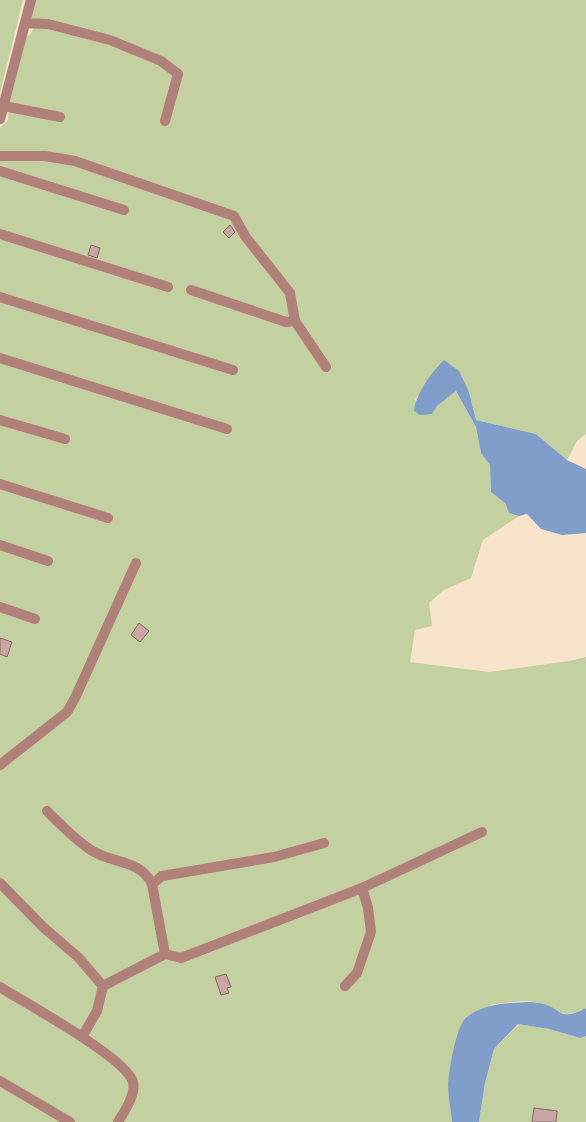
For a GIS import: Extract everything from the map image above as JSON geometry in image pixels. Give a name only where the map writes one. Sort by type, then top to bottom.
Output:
[{"type":"street","points":[[0,119],[31,0]]},
{"type":"street","points":[[25,23],[48,24],[110,40],[161,61],[178,74],[165,121]]},
{"type":"street","points":[[4,106],[60,117]]},
{"type":"street","points":[[0,156],[45,156],[75,161],[234,216],[246,236],[290,293],[295,321],[326,367]]},
{"type":"street","points":[[0,171],[124,210]]},
{"type":"street","points":[[0,234],[168,287]]},
{"type":"street","points":[[191,290],[286,322],[295,321]]},
{"type":"street","points":[[0,297],[233,370]]},
{"type":"street","points":[[0,358],[227,429]]},
{"type":"street","points":[[0,420],[65,439]]},
{"type":"street","points":[[0,484],[108,518]]},
{"type":"street","points":[[0,545],[48,561]]},
{"type":"street","points":[[0,765],[67,712],[75,698],[136,563]]},
{"type":"street","points":[[0,607],[35,619]]},
{"type":"street","points":[[47,811],[71,835],[93,852],[132,865],[148,876],[152,884],[165,954]]},
{"type":"street","points":[[82,1037],[97,1011],[103,986],[165,954],[181,958],[362,888],[482,832]]},
{"type":"street","points":[[152,884],[162,876],[274,857],[324,844]]},
{"type":"street","points":[[0,883],[43,927],[78,957],[103,986]]},
{"type":"street","points":[[345,986],[357,973],[371,932],[368,908],[362,888]]},
{"type":"street","points":[[0,987],[82,1037],[127,1071],[133,1083],[130,1099],[118,1122]]},
{"type":"street","points":[[0,1081],[70,1122]]},
{"type":"green space","points":[[0,0],[23,0],[0,93]]},
{"type":"green space","points":[[36,0],[586,0],[586,434],[577,441],[567,460],[536,434],[476,420],[469,392],[438,367],[415,400],[432,414],[437,406],[456,391],[476,427],[481,453],[490,465],[491,492],[505,503],[509,513],[519,516],[483,540],[471,578],[444,590],[429,603],[432,626],[415,630],[410,662],[489,672],[569,661],[586,657],[586,1008],[578,1012],[566,1014],[540,1003],[529,1001],[491,1005],[448,1086],[452,1122],[0,1122],[0,128],[8,120],[9,100],[26,36],[30,35],[34,27],[30,18]]},
{"type":"green space","points":[[519,1024],[549,1029],[580,1038],[586,1036],[586,1122],[479,1122],[485,1083],[494,1049]]},
{"type":"water","points":[[444,360],[459,371],[469,392],[476,420],[536,434],[567,460],[586,469],[586,533],[562,535],[541,529],[527,514],[519,516],[509,513],[505,503],[491,492],[490,465],[481,453],[476,427],[456,391],[437,406],[432,414],[420,415],[414,411],[415,404],[421,390],[434,371]]},
{"type":"water","points":[[510,1003],[539,1003],[547,1005],[565,1014],[577,1012],[586,1008],[586,1036],[580,1038],[549,1029],[518,1024],[494,1049],[485,1083],[479,1122],[452,1122],[448,1085],[456,1038],[463,1021],[482,1008]]},
{"type":"building","points":[[230,225],[235,232],[229,238],[223,232]]},
{"type":"building","points":[[91,245],[100,248],[97,258],[88,255]]},
{"type":"building","points":[[139,623],[149,631],[140,642],[131,635]]},
{"type":"building","points":[[0,638],[12,642],[7,657],[0,654]]},
{"type":"building","points":[[226,974],[231,987],[227,988],[229,993],[221,995],[215,977]]},
{"type":"building","points":[[534,1108],[557,1111],[556,1122],[532,1122]]}]
